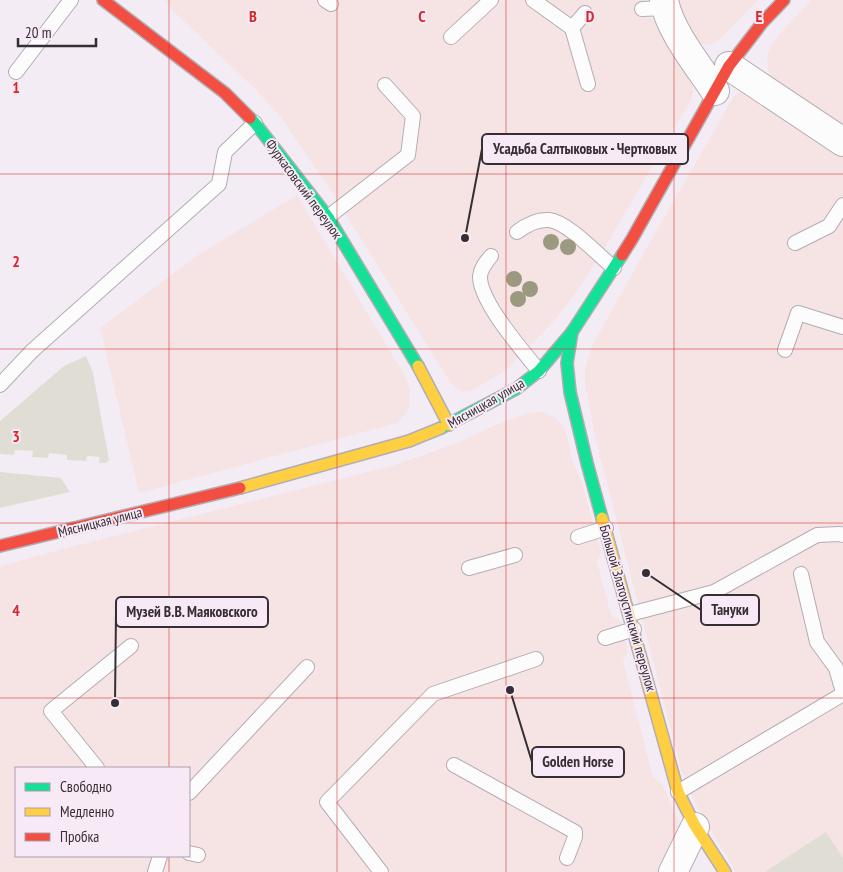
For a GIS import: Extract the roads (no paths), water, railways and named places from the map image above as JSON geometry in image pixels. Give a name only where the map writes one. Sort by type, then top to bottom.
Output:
[{"type":"street","name":"Мясницкая улица","points":[[0,546],[231,491],[409,441],[449,425],[516,389],[539,371],[572,332],[614,268],[661,189],[729,66],[762,23],[784,0]]},
{"type":"street","name":"Фуркасовский переулок","points":[[120,5],[225,93],[255,123],[328,217],[416,363],[449,425]]},
{"type":"street","points":[[657,6],[715,90]]},
{"type":"street","points":[[729,66],[843,142]]},
{"type":"street","name":"Большой Златоустинский переулок","points":[[572,332],[567,363],[570,392],[587,463],[678,792],[683,806],[695,827],[725,872]]},
{"type":"street","points":[[673,872],[695,827]]},
{"type":"lane","points":[[16,72],[72,0]]},
{"type":"lane","points":[[451,37],[491,0]]},
{"type":"lane","points":[[533,0],[572,28],[588,84]]},
{"type":"lane","points":[[572,28],[585,14]]},
{"type":"lane","points":[[328,217],[408,155],[413,116],[385,85]]},
{"type":"lane","points":[[0,385],[32,351],[219,184],[225,152],[255,123]]},
{"type":"lane","points":[[794,244],[830,226],[843,205]]},
{"type":"lane","points":[[517,232],[536,221],[559,222],[583,240],[614,268]]},
{"type":"lane","points":[[491,256],[480,276],[482,289],[488,302],[505,327],[539,371]]},
{"type":"lane","points":[[784,350],[798,313],[843,328]]},
{"type":"lane","points":[[578,537],[606,528]]},
{"type":"lane","points":[[630,614],[714,592],[817,535],[843,535]]},
{"type":"lane","points":[[469,568],[515,555]]},
{"type":"lane","points":[[678,792],[843,693],[836,668],[817,642],[801,574]]},
{"type":"lane","points":[[605,638],[634,629]]},
{"type":"lane","points":[[96,767],[51,711],[131,646]]},
{"type":"lane","points":[[381,872],[327,802],[433,694],[536,659]]},
{"type":"lane","points":[[190,792],[307,667]]},
{"type":"lane","points":[[454,764],[575,832],[576,837],[567,858]]},
{"type":"lane","points":[[155,872],[160,857]]},
{"type":"place","name":"Усадьба Салтыковых - Чертковых","points":[[465,238]]},
{"type":"place","name":"Тануки","points":[[646,573]]},
{"type":"place","name":"Golden Horse","points":[[510,690]]},
{"type":"place","name":"Музей В.В. Маяковского","points":[[115,703]]}]
